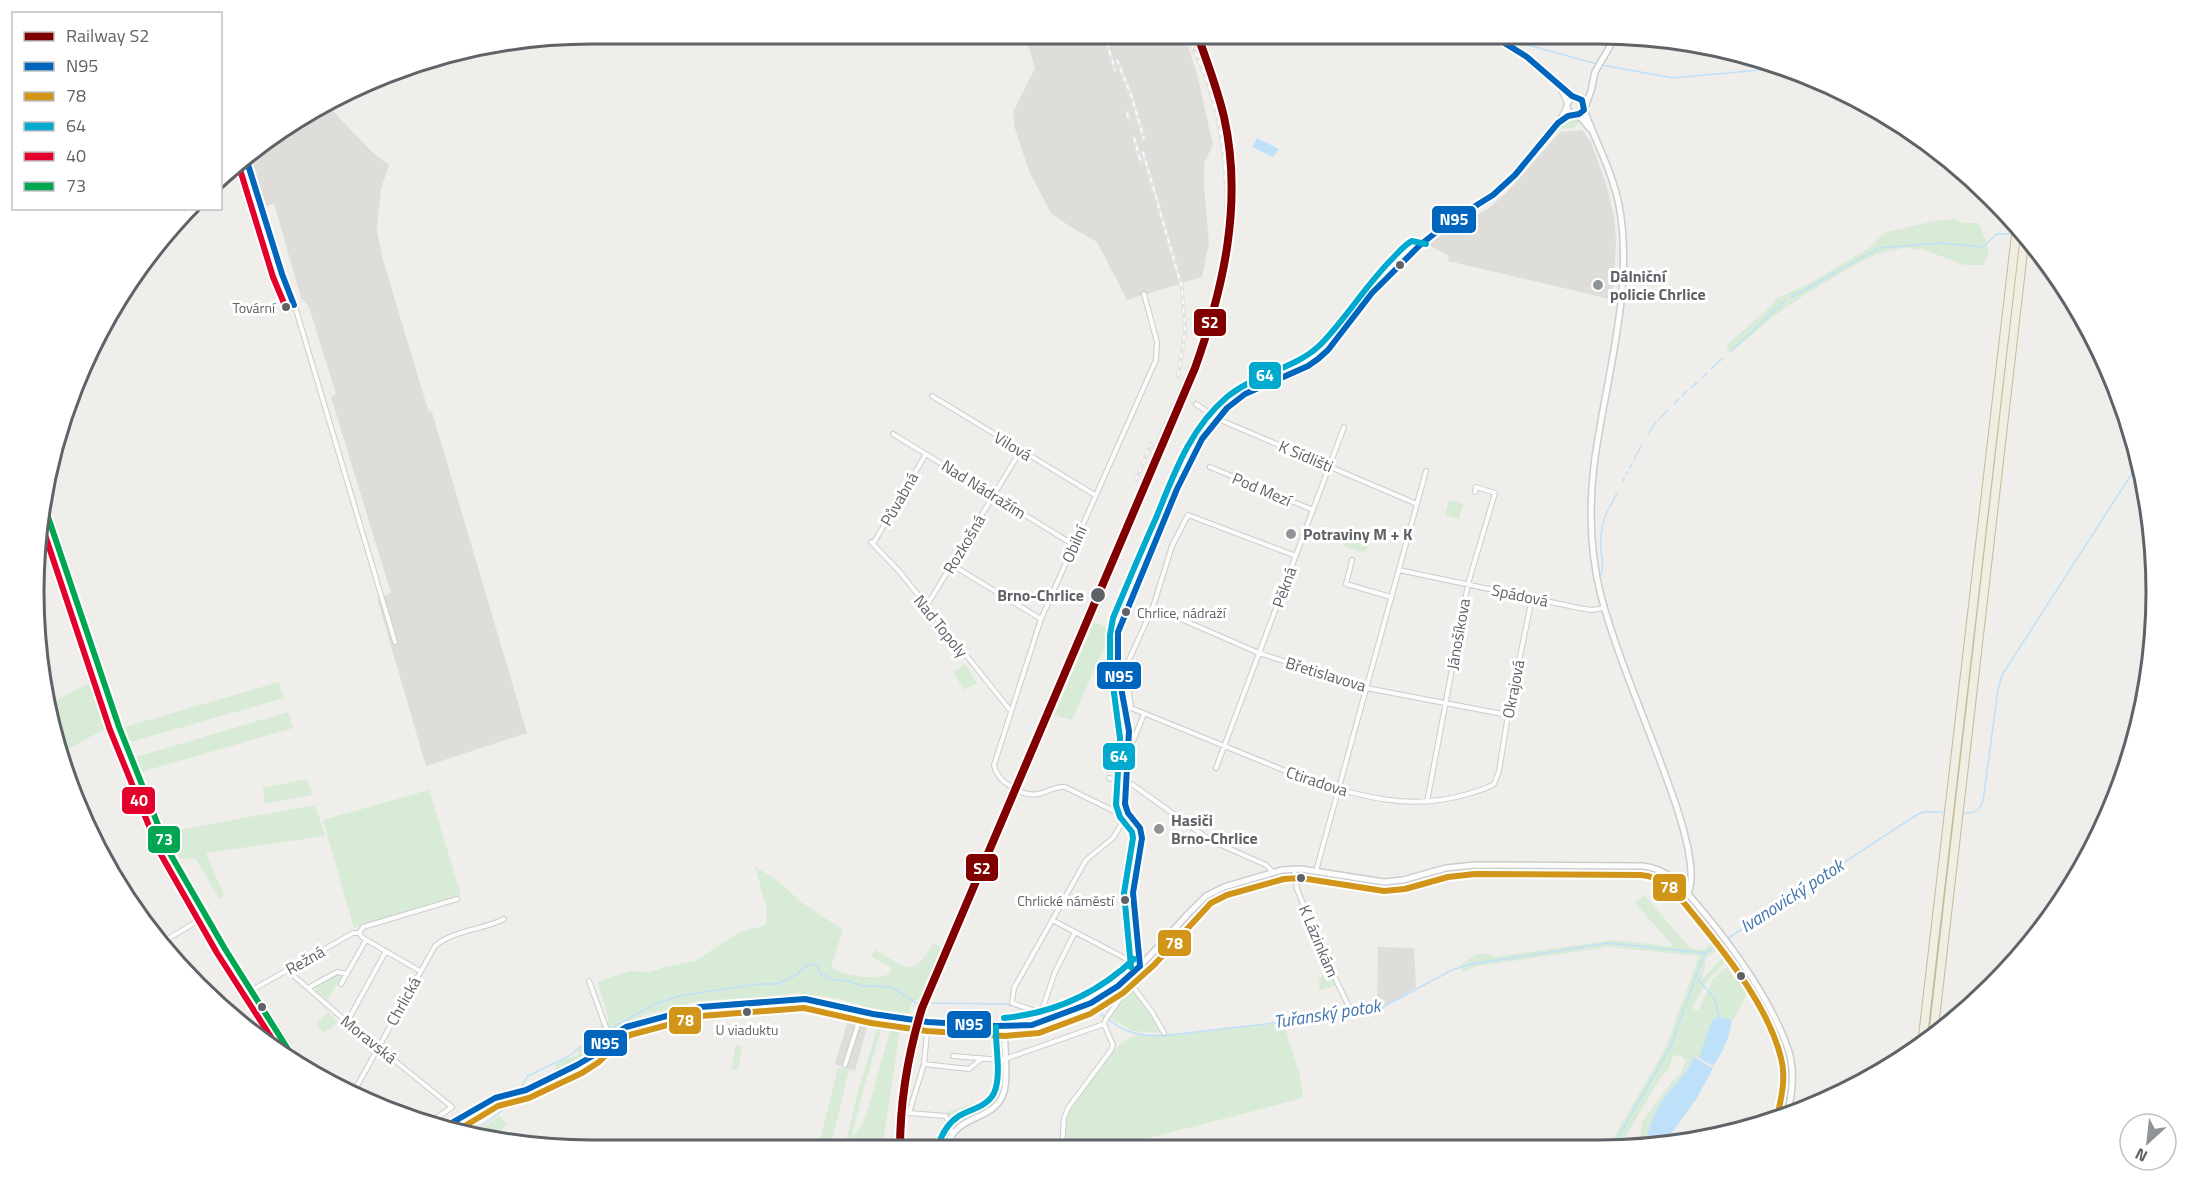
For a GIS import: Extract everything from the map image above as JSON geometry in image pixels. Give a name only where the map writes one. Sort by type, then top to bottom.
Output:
[{"type":"highway","points":[[1923,1033],[2016,237]]},
{"type":"highway","points":[[1934,1025],[2024,247]]},
{"type":"main road","points":[[48,518],[138,779],[168,850],[251,991],[290,1050]]},
{"type":"street","points":[[1506,44],[1527,57],[1578,98],[1606,159],[1614,183],[1622,223],[1622,292],[1592,489],[1593,553],[1605,608],[1682,824],[1689,855],[1691,884],[1687,894]]},
{"type":"street","points":[[1558,123],[1580,114],[1590,94],[1598,66],[1611,44]]},
{"type":"street","points":[[1557,82],[1574,115],[1582,119],[1593,132]]},
{"type":"street","points":[[1140,966],[1133,893],[1142,838],[1140,828],[1128,813],[1125,804],[1128,726],[1117,656],[1121,621],[1189,463],[1202,439],[1227,408],[1245,394],[1308,366],[1318,359],[1394,269],[1439,230],[1501,188],[1558,123],[1570,99],[1578,98],[1592,85]]},
{"type":"street","points":[[248,165],[282,274],[292,296],[395,642]]},
{"type":"street","name":"Obilní","points":[[1128,813],[1118,813],[1065,787],[1057,787],[1036,795],[1026,794],[999,779],[994,768],[996,754],[1041,619],[1156,360],[1157,342],[1144,294]]},
{"type":"street","name":"Vilová","points":[[932,396],[1095,495]]},
{"type":"street","name":"K Sídlišti","points":[[1196,404],[1218,419],[1418,504]]},
{"type":"street","name":"Pěkná","points":[[1216,768],[1344,427]]},
{"type":"street","name":"Nad Nádražím","points":[[893,434],[1074,545]]},
{"type":"street","name":"Rozkošná","points":[[926,608],[1021,450]]},
{"type":"street","name":"Půvabná","points":[[872,543],[926,454]]},
{"type":"street","name":"Pod Mezí","points":[[1210,467],[1313,510]]},
{"type":"street","points":[[1316,872],[1426,471]]},
{"type":"street","name":"Jánošíkova","points":[[1427,802],[1468,584],[1495,493],[1476,487],[1475,492]]},
{"type":"street","points":[[1129,745],[1133,741],[1144,714],[1131,707],[1127,678],[1128,662],[1153,607],[1172,546],[1188,515],[1296,556]]},
{"type":"street","name":"Nad Topoly","points":[[872,543],[899,571],[926,608],[1011,710]]},
{"type":"street","points":[[1352,560],[1346,584],[1391,597]]},
{"type":"street","points":[[952,565],[1041,619]]},
{"type":"street","name":"Spádová","points":[[1399,570],[1586,609],[1605,608]]},
{"type":"street","name":"Okrajová","points":[[1496,781],[1532,598]]},
{"type":"street","name":"Břetislavova","points":[[1153,607],[1259,653],[1366,688],[1508,715]]},
{"type":"street","name":"Ctiradova","points":[[1144,714],[1308,780],[1337,789],[1395,801],[1427,802],[1450,799],[1491,786],[1496,781]]},
{"type":"street","points":[[1109,778],[1138,788],[1210,840],[1266,865],[1273,872]]},
{"type":"street","points":[[1048,1020],[1041,1013],[1012,1003],[1014,988],[1086,860],[1113,838],[1128,813]]},
{"type":"street","points":[[953,1056],[1001,1060],[1104,1024],[1140,966],[1206,896],[1224,887],[1273,872],[1294,869],[1384,882],[1446,868],[1475,865],[1642,866],[1666,873],[1726,940],[1747,970],[1780,1029],[1789,1054],[1793,1074],[1789,1106]]},
{"type":"street","name":"K Lázinkám","points":[[1294,869],[1297,889],[1323,953],[1351,1011]]},
{"type":"street","name":"Režná","points":[[251,991],[352,933],[359,933],[363,927],[458,899]]},
{"type":"street","points":[[168,939],[206,916]]},
{"type":"street","name":"Chrlická","points":[[356,1087],[432,949],[439,942],[504,920]]},
{"type":"street","points":[[1052,920],[1140,966]]},
{"type":"street","points":[[1041,1013],[1055,972],[1075,932]]},
{"type":"street","points":[[359,933],[366,940],[420,971]]},
{"type":"street","points":[[341,984],[366,940]]},
{"type":"street","points":[[347,1022],[386,951]]},
{"type":"street","name":"Moravská","points":[[287,970],[452,1107],[437,1118]]},
{"type":"street","points":[[308,988],[337,972],[347,974]]},
{"type":"street","points":[[589,981],[610,1038]]},
{"type":"street","points":[[452,1123],[495,1098],[522,1092],[594,1055],[610,1038],[626,1027],[700,1007],[796,999],[928,1022],[1005,1027],[1032,1025],[1048,1020],[1091,1003],[1129,981]]},
{"type":"street","points":[[1129,981],[1164,1033]]},
{"type":"street","points":[[845,1065],[862,1012]]},
{"type":"street","points":[[928,1022],[924,1064],[909,1113],[946,1116],[952,1133]]},
{"type":"street","points":[[1063,1140],[1064,1118],[1068,1108],[1113,1045],[1104,1024]]},
{"type":"street","points":[[949,1140],[952,1133],[964,1122],[989,1110],[999,1102],[1005,1087],[1005,1027]]},
{"type":"street","points":[[924,1064],[969,1069],[980,1059]]},
{"type":"shaded area","points":[[1187,44],[1197,73],[1213,145],[1204,163],[1209,243],[1202,277],[1127,300],[1097,242],[1051,213],[1029,171],[1015,129],[1013,112],[1035,68],[1028,45]]},
{"type":"shaded area","points":[[331,110],[371,151],[389,165],[381,189],[377,231],[383,260],[429,412],[432,412],[527,733],[426,766],[377,598],[391,593],[331,397],[336,394],[309,307],[301,298],[274,203],[266,207],[252,162],[287,136]]},
{"type":"shaded area","points":[[1582,130],[1591,142],[1607,187],[1614,218],[1616,240],[1614,284],[1610,299],[1448,261],[1449,256],[1427,244],[1489,208],[1507,192],[1560,132]]},
{"type":"shaded area","points":[[1378,947],[1414,948],[1416,987],[1382,1007],[1377,1000]]},
{"type":"shaded area","points":[[851,1011],[870,1017],[855,1071],[835,1064]]},
{"type":"green space","points":[[1569,119],[1580,121],[1574,128],[1556,129]]},
{"type":"green space","points":[[1955,219],[1963,223],[1979,223],[1989,250],[1984,265],[1965,265],[1921,249],[1907,247],[1877,254],[1803,296],[1771,318],[1732,352],[1727,350],[1728,344],[1776,299],[1812,282],[1869,248],[1884,233],[1934,221]]},
{"type":"green space","points":[[1449,500],[1463,504],[1459,519],[1445,515]]},
{"type":"green space","points":[[1347,536],[1369,542],[1366,553],[1344,546]]},
{"type":"green space","points":[[1094,622],[1112,629],[1072,720],[1054,715]]},
{"type":"green space","points":[[965,664],[977,683],[964,690],[953,672]]},
{"type":"green space","points":[[96,679],[113,724],[67,750],[54,701]]},
{"type":"green space","points":[[279,682],[284,698],[130,742],[125,728],[128,726]]},
{"type":"green space","points":[[288,712],[293,728],[141,772],[136,757]]},
{"type":"green space","points":[[307,779],[312,795],[265,804],[263,788]]},
{"type":"green space","points":[[429,790],[461,895],[354,928],[323,820]]},
{"type":"green space","points":[[315,805],[325,836],[206,853],[224,896],[219,898],[195,858],[180,859],[167,832]]},
{"type":"green space","points":[[755,866],[779,882],[801,902],[843,930],[831,967],[837,970],[859,976],[883,976],[890,974],[892,968],[871,956],[875,950],[901,965],[913,967],[919,963],[933,944],[940,946],[942,949],[926,982],[920,1001],[912,1000],[909,1014],[869,1008],[840,999],[795,993],[699,1001],[644,1015],[617,1029],[575,1062],[555,1071],[556,1063],[579,1054],[576,1050],[589,1040],[601,1024],[609,1020],[598,982],[629,971],[651,972],[695,961],[738,933],[763,926],[766,923],[767,910]]},
{"type":"green space","points":[[1644,895],[1691,949],[1703,950],[1708,947],[1712,931],[1724,945],[1706,958],[1702,980],[1721,959],[1722,952],[1728,954],[1729,958],[1707,981],[1692,1008],[1698,1011],[1711,980],[1727,967],[1736,981],[1746,980],[1750,987],[1731,1025],[1730,1019],[1716,1017],[1699,1058],[1695,1057],[1659,1106],[1646,1138],[1640,1139],[1642,1122],[1672,1081],[1680,1075],[1686,1060],[1679,1055],[1673,1056],[1668,1071],[1662,1075],[1624,1139],[1613,1140],[1666,1047],[1699,956],[1608,947],[1478,966],[1463,972],[1461,967],[1458,967],[1476,954],[1492,954],[1494,957],[1615,940],[1674,947],[1635,903]]},
{"type":"green space","points":[[1328,972],[1336,985],[1320,990],[1318,979]]},
{"type":"green space","points":[[339,974],[342,975],[341,978],[327,1000],[316,991],[316,986]]},
{"type":"green space","points":[[1132,989],[1164,1033],[1133,1031],[1109,1018]]},
{"type":"green space","points":[[328,1012],[338,1022],[324,1033],[316,1024]]},
{"type":"green space","points":[[1329,1017],[1330,1021],[1284,1025],[1299,1072],[1303,1096],[1300,1099],[1139,1140],[1064,1140],[1065,1120],[1070,1110],[1105,1061],[1128,1039]]},
{"type":"green space","points":[[878,1025],[882,1026],[851,1139],[866,1116],[891,1027],[900,1029],[883,1140],[846,1140]]},
{"type":"green space","points":[[736,1045],[742,1046],[738,1070],[731,1069]]},
{"type":"green space","points":[[838,1067],[849,1070],[832,1140],[820,1140]]},
{"type":"green space","points":[[988,1098],[998,1098],[990,1106],[951,1126],[947,1112]]},
{"type":"green space","points":[[499,1116],[507,1123],[500,1133],[481,1129]]},
{"type":"green space","points":[[472,1117],[478,1126],[476,1128],[459,1124]]},
{"type":"water","points":[[1257,138],[1279,149],[1273,157],[1252,147]]},
{"type":"water","points":[[1716,1017],[1731,1019],[1731,1025],[1726,1044],[1713,1066],[1699,1058],[1711,1023]]},
{"type":"water","points":[[1694,1057],[1713,1068],[1697,1098],[1671,1136],[1646,1138],[1659,1106]]},
{"type":"waterway","points":[[1524,44],[1597,64]]},
{"type":"waterway","points":[[1602,65],[1673,78],[1764,70]]},
{"type":"waterway","points":[[1880,248],[1941,243],[1983,247],[1997,234],[2009,234]]},
{"type":"waterway","points":[[1792,297],[1877,249]]},
{"type":"waterway","points":[[1731,351],[1786,300]]},
{"type":"waterway","points":[[1711,369],[1723,358]]},
{"type":"waterway","points":[[1702,378],[1707,373]]},
{"type":"waterway","points":[[1691,388],[1697,382]]},
{"type":"waterway","points":[[1682,396],[1687,391]]},
{"type":"waterway","points":[[1674,404],[1679,399]]},
{"type":"waterway","points":[[1659,419],[1668,410]]},
{"type":"waterway","points":[[1650,431],[1656,422]]},
{"type":"waterway","points":[[1634,459],[1642,445]]},
{"type":"waterway","points":[[1630,468],[1632,464]]},
{"type":"waterway","name":"Ivanovický potok","points":[[1963,813],[1976,811],[1983,801],[2002,675],[2133,472]]},
{"type":"waterway","points":[[1609,508],[1617,493]]},
{"type":"waterway","points":[[1601,575],[1603,566],[1601,534],[1608,510]]},
{"type":"waterway","name":"Ivanovický potok","points":[[1727,939],[1915,816],[1923,812],[1943,812]]},
{"type":"waterway","name":"Ivanovický potok","points":[[1617,1139],[1671,1046],[1705,953],[1723,942]]},
{"type":"waterway","name":"Tuřanský potok","points":[[1053,1022],[1076,1012],[1089,1010],[1095,1011],[1123,1029],[1140,1035],[1170,1035],[1354,1014],[1381,1008],[1452,970],[1472,964],[1608,943],[1705,953]]},
{"type":"waterway","name":"Tuřanský potok","points":[[520,1089],[528,1076],[569,1056],[586,1042],[653,1005],[679,996],[758,984],[777,984],[813,964],[817,965],[821,975],[833,980],[849,981],[862,986],[891,987],[916,1003],[1006,1004],[1030,1012],[1040,1019]]},
{"type":"waterway","points":[[1697,978],[1714,998],[1720,1019]]},
{"type":"waterway","name":"Tuřanský potok","points":[[478,1128],[498,1114],[518,1093]]},
{"type":"railway","points":[[1107,44],[1115,70]]},
{"type":"railway","points":[[1152,454],[1189,370],[1208,319],[1223,248],[1226,211],[1221,137],[1213,101],[1191,44]]},
{"type":"railway","points":[[1117,60],[1131,95],[1144,139]]},
{"type":"railway","points":[[1127,113],[1129,119]]},
{"type":"railway","points":[[1134,138],[1141,163]]},
{"type":"railway","points":[[1143,152],[1182,288],[1185,331],[1178,377]]},
{"type":"railway","points":[[1136,480],[1151,444]]},
{"type":"rail line","name":"S2","points":[[900,1140],[906,1077],[922,1008],[1195,368],[1214,307],[1228,244],[1232,181],[1224,117],[1201,44]]},
{"type":"transit line","name":"N95","points":[[1140,966],[1133,893],[1142,838],[1140,828],[1128,813],[1125,804],[1129,731],[1118,671],[1118,632],[1177,489],[1202,439],[1227,408],[1245,394],[1308,366],[1318,359],[1328,350],[1372,293],[1420,245],[1448,223],[1493,195],[1515,175],[1558,123],[1584,110],[1582,100],[1572,96],[1527,57],[1506,44]]},
{"type":"transit line","name":"N95","points":[[248,165],[294,305]]},
{"type":"transit line","name":"40","points":[[241,171],[273,277],[286,308]]},
{"type":"transit line","name":"64","points":[[1131,967],[1124,893],[1133,838],[1132,832],[1120,817],[1116,805],[1120,738],[1110,663],[1110,635],[1113,618],[1184,453],[1214,409],[1238,389],[1312,352],[1404,247],[1412,241],[1426,244]]},
{"type":"transit line","name":"73","points":[[48,518],[119,727],[168,850],[225,949],[287,1048]]},
{"type":"transit line","name":"40","points":[[46,539],[110,730],[160,853],[217,953],[270,1036]]},
{"type":"transit line","name":"78","points":[[465,1126],[498,1106],[529,1098],[582,1073],[599,1062],[630,1035],[701,1016],[804,1008],[871,1023],[927,1031],[1005,1036],[1039,1033],[1090,1014],[1123,993],[1154,965],[1211,903],[1227,895],[1284,879],[1301,878],[1384,891],[1405,889],[1448,877],[1475,874],[1641,875],[1655,878],[1667,885],[1676,893],[1735,967],[1767,1021],[1781,1058],[1783,1072],[1779,1109]]},
{"type":"transit line","name":"64","points":[[1004,1018],[1041,1012],[1074,1000],[1105,982],[1134,959]]},
{"type":"transit line","name":"N95","points":[[452,1123],[495,1098],[526,1090],[577,1065],[594,1055],[610,1038],[626,1027],[700,1007],[805,999],[873,1014],[928,1022],[995,1026],[1032,1025],[1091,1003],[1118,986],[1140,966]]},
{"type":"transit line","name":"64","points":[[941,1140],[952,1122],[983,1104],[994,1093],[998,1078],[996,1027]]},
{"type":"place","name":"Dálniční policie Chrlice","points":[[1598,285]]},
{"type":"place","name":"Tovární","points":[[286,307]]},
{"type":"place","name":"Potraviny M + K","points":[[1291,534]]},
{"type":"place","name":"Brno-Chrlice","points":[[1098,595]]},
{"type":"place","name":"Chrlice, nádraží","points":[[1126,612]]},
{"type":"place","name":"Hasiči Brno-Chrlice","points":[[1159,829]]},
{"type":"place","name":"Chrlické náměstí","points":[[1125,900]]},
{"type":"place","name":"U viaduktu","points":[[747,1012]]}]
